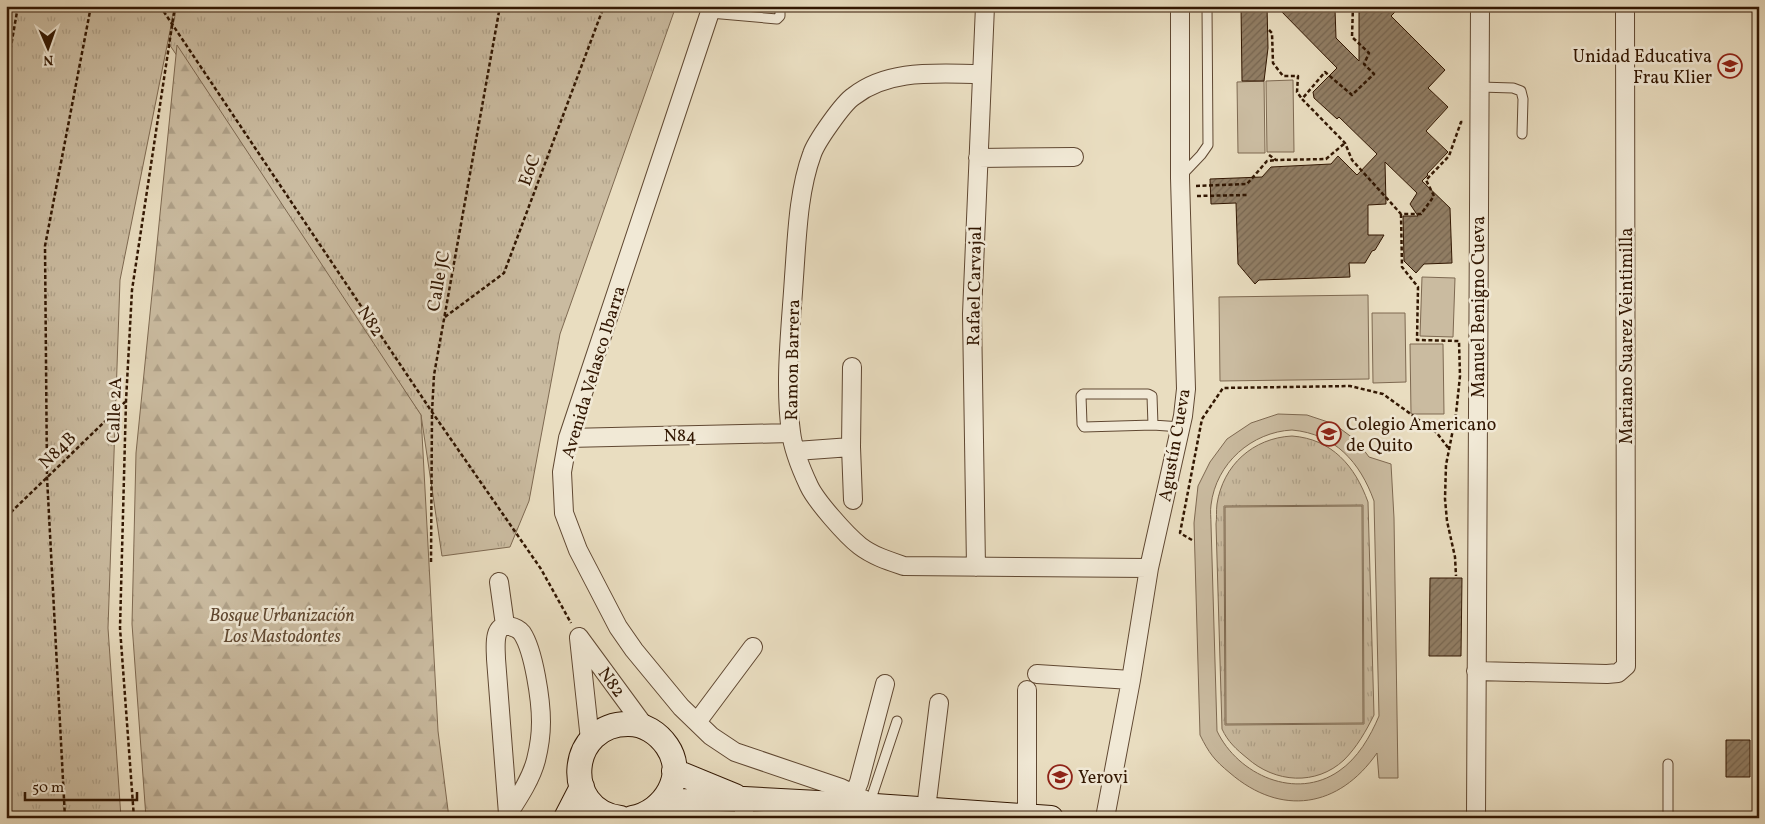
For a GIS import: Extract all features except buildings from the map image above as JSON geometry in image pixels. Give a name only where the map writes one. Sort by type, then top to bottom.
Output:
[{"type":"street","name":"Rafael Carvajal","points":[[976,567],[972,314],[985,6]]},
{"type":"street","name":"Agustín Cueva","points":[[1105,818],[1149,568],[1180,427],[1186,389],[1180,187],[1180,6]]},
{"type":"street","name":"Manuel Benigno Cueva","points":[[1476,818],[1480,6]]},
{"type":"street","name":"Mariano Suarez Veintimilla","points":[[1476,671],[1607,674],[1618,673],[1626,666],[1625,6]]},
{"type":"street","name":"Avenida Velasco Ibarra","points":[[711,10],[568,438],[562,472],[564,513],[578,550],[604,601],[634,650],[681,707],[711,736],[735,752],[841,788],[866,807]]},
{"type":"street","name":"Ramon Barrera","points":[[981,74],[908,74],[880,81],[853,96],[830,124],[812,152],[800,206],[788,374],[791,432],[796,451],[810,487],[820,503],[860,546],[881,558],[904,566],[1149,568]]},
{"type":"street","points":[[978,158],[1074,158]]},
{"type":"street","points":[[852,367],[851,447],[854,500]]},
{"type":"street","name":"N84","points":[[568,438],[791,432]]},
{"type":"street","points":[[796,451],[851,447]]},
{"type":"street","points":[[499,582],[505,625]]},
{"type":"street","points":[[505,625],[514,627],[521,632],[526,645],[535,672],[541,722],[536,760],[508,816],[502,759],[496,647],[496,634],[505,625]]},
{"type":"street","name":"N82","points":[[579,638],[645,727]]},
{"type":"street","name":"N82","points":[[579,638],[590,740]]},
{"type":"street","points":[[697,722],[753,647]]},
{"type":"street","points":[[1037,674],[1130,680]]},
{"type":"street","points":[[866,807],[859,782],[886,684]]},
{"type":"street","points":[[1027,690],[1027,816]]},
{"type":"street","points":[[933,813],[940,703]]},
{"type":"street","points":[[633,724],[645,727],[655,732],[669,750],[673,760],[673,782],[663,802],[652,811],[640,816],[614,817],[591,802],[582,787],[579,763],[583,751],[590,740],[609,726],[633,724]]},
{"type":"street","points":[[674,771],[744,808]]},
{"type":"street","points":[[566,818],[582,787]]},
{"type":"street","points":[[663,802],[744,808],[866,807],[933,813],[1051,818]]},
{"type":"lane","points":[[711,10],[777,19],[780,16],[780,6]]},
{"type":"lane","points":[[1180,187],[1208,145],[1207,6]]},
{"type":"lane","points":[[1480,87],[1513,88],[1521,91],[1523,99],[1522,134]]},
{"type":"lane","points":[[1153,425],[1152,396],[1148,394],[1083,394],[1081,396],[1082,424],[1084,426],[1153,425],[1180,427]]},
{"type":"lane","points":[[866,807],[876,789],[897,721]]},
{"type":"lane","points":[[1668,764],[1668,818]]},
{"type":"path","points":[[6,75],[18,6]]},
{"type":"path","points":[[65,818],[47,477],[45,246],[91,6]]},
{"type":"path","name":"N82","points":[[160,6],[432,412],[541,569],[579,638]]},
{"type":"path","name":"Calle 2A","points":[[134,818],[120,628],[126,400],[132,290],[176,6]]},
{"type":"path","name":"Calle JC","points":[[431,562],[434,375],[500,6]]},
{"type":"path","name":"E6C","points":[[444,317],[504,273],[604,6]]},
{"type":"path","points":[[1302,99],[1325,72],[1352,96],[1374,74],[1364,64],[1369,53],[1352,37],[1353,6]]},
{"type":"path","points":[[1269,30],[1272,33],[1272,63],[1283,76],[1298,76],[1297,92],[1302,99],[1345,143],[1352,160],[1401,214],[1402,267],[1418,287],[1417,340],[1459,341],[1460,376],[1456,414],[1446,465],[1444,499],[1455,557],[1456,576]]},
{"type":"path","points":[[1401,214],[1420,214],[1434,196],[1426,180],[1449,156],[1461,122],[1480,121]]},
{"type":"path","points":[[1180,187],[1247,184],[1267,161],[1326,159],[1345,143]]},
{"type":"path","points":[[1270,155],[1276,160]]},
{"type":"path","points":[[1180,187],[1248,195]]},
{"type":"path","points":[[1192,540],[1180,533],[1202,419],[1222,388],[1350,386],[1382,394],[1437,433],[1449,449]]},
{"type":"path","name":"N84B","points":[[6,517],[126,400]]},
{"type":"green space","points":[[6,6],[175,6],[120,280],[108,628],[121,818],[6,818]]},
{"type":"green space","points":[[177,6],[676,6],[560,334],[529,501],[510,547],[442,556],[421,415],[169,44]]},
{"type":"green space","name":"Bosque Urbanización Los Mastodontes","points":[[177,45],[421,415],[438,731],[449,818],[146,818],[132,624],[136,453]]},
{"type":"green space","points":[[1293,80],[1294,152],[1267,152],[1266,81]]},
{"type":"green space","points":[[1264,81],[1265,153],[1238,153],[1237,82]]},
{"type":"green space","points":[[1422,277],[1455,278],[1453,337],[1420,336]]},
{"type":"green space","points":[[1368,295],[1369,379],[1220,381],[1219,297]]},
{"type":"green space","points":[[1372,313],[1405,313],[1406,382],[1373,383]]},
{"type":"green space","points":[[1410,344],[1443,344],[1444,414],[1411,414]]},
{"type":"green space","points":[[1278,414],[1307,415],[1334,424],[1357,441],[1369,457],[1391,464],[1394,518],[1398,778],[1379,778],[1377,753],[1362,771],[1345,786],[1327,795],[1308,800],[1289,801],[1269,796],[1249,787],[1230,773],[1212,756],[1200,735],[1194,523],[1198,486],[1210,462],[1227,439],[1251,423]],"holes":[[[1292,430],[1321,437],[1344,452],[1361,474],[1374,501],[1379,716],[1363,746],[1346,766],[1322,780],[1305,784],[1287,783],[1270,779],[1253,771],[1227,747],[1217,731],[1211,507],[1214,490],[1220,476],[1238,452],[1263,437],[1277,432]]]},
{"type":"green space","points":[[1292,436],[1306,438],[1330,449],[1349,466],[1363,489],[1368,502],[1374,715],[1361,739],[1344,760],[1321,774],[1295,778],[1270,773],[1258,766],[1233,745],[1222,729],[1217,504],[1220,490],[1226,477],[1242,456],[1265,442]],"holes":[[[1363,505],[1364,724],[1225,725],[1224,506]]]},
{"type":"green space","points":[[1362,506],[1363,723],[1226,724],[1225,507]]},
{"type":"place","name":"Unidad Educativa Frau Klier","points":[[1730,66]]},
{"type":"place","name":"Colegio Americano de Quito","points":[[1329,434]]},
{"type":"place","name":"Yerovi","points":[[1060,777]]}]
